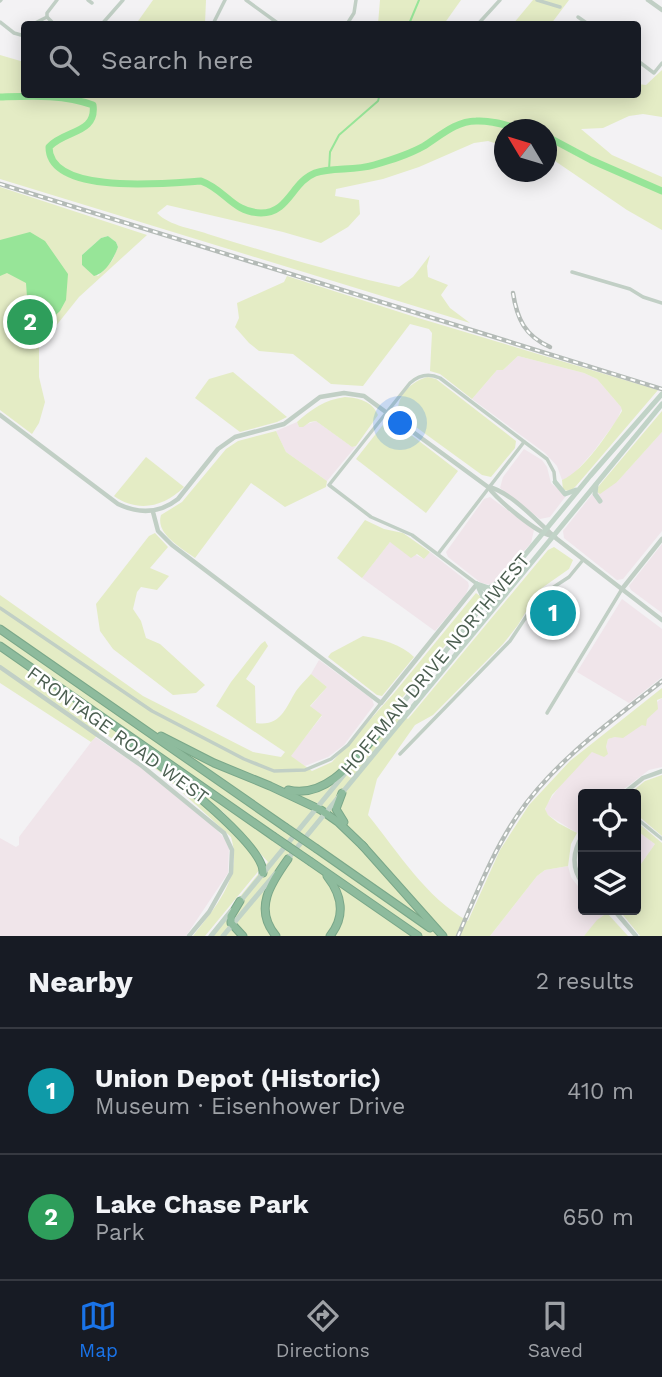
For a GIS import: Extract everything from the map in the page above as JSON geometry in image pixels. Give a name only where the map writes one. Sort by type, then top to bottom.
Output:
[{"type":"highway","points":[[0,629],[442,936]]},
{"type":"highway","points":[[0,646],[418,936]]},
{"type":"highway","points":[[112,707],[205,759],[317,808],[364,847]]},
{"type":"highway","points":[[99,715],[212,808],[258,858],[263,866],[263,873]]},
{"type":"highway","points":[[270,786],[300,793],[321,788],[341,772],[384,726]]},
{"type":"highway","points":[[342,793],[337,802],[337,813],[442,936]]},
{"type":"highway","points":[[276,936],[267,924],[264,904],[270,887],[288,859]]},
{"type":"highway","points":[[311,862],[327,876],[339,896],[341,915],[330,936]]},
{"type":"highway","points":[[240,901],[231,916],[232,926],[243,936]]},
{"type":"main road","name":"HOFFMAN DRIVE NORTHWEST","points":[[223,936],[581,503],[659,402],[662,394]]},
{"type":"main road","name":"HOFFMAN DRIVE NORTHWEST","points":[[211,936],[590,476],[659,402]]},
{"type":"main road","points":[[555,482],[560,490],[568,494],[578,489],[590,476]]},
{"type":"main road","points":[[581,503],[589,498],[600,501],[594,491],[597,482]]},
{"type":"main road","points":[[479,585],[494,586],[510,572]]},
{"type":"main road","points":[[462,647],[493,603],[492,594],[479,585]]},
{"type":"main road","points":[[478,612],[483,597],[479,585]]},
{"type":"street","points":[[47,17],[57,0]]},
{"type":"street","points":[[105,21],[123,0]]},
{"type":"street","points":[[214,21],[225,0]]},
{"type":"street","points":[[247,0],[275,21]]},
{"type":"street","points":[[349,21],[354,13],[356,0]]},
{"type":"street","points":[[481,21],[500,0]]},
{"type":"street","points":[[537,0],[560,7]]},
{"type":"street","points":[[648,0],[662,10]]},
{"type":"street","points":[[39,21],[47,17]]},
{"type":"street","points":[[47,17],[51,21]]},
{"type":"street","points":[[578,17],[584,21]]},
{"type":"street","points":[[0,22],[21,35]]},
{"type":"street","points":[[641,63],[654,73],[662,62]]},
{"type":"street","points":[[572,272],[630,289],[640,296],[662,303]]},
{"type":"street","points":[[0,608],[152,711],[244,759],[274,771],[305,770],[331,760],[348,745],[479,585],[405,531],[371,517],[329,485],[410,383],[423,376],[440,379],[549,462],[555,482]]},
{"type":"street","points":[[0,415],[117,504],[138,511],[153,512],[178,499],[225,443],[248,432],[284,424],[320,397],[344,393],[364,396],[488,487],[500,491],[545,531],[662,620]]},
{"type":"street","points":[[438,554],[524,442]]},
{"type":"street","points":[[153,512],[158,531],[172,545],[381,703]]},
{"type":"street","points":[[547,713],[622,589],[662,539]]},
{"type":"street","points":[[400,754],[510,641],[540,596],[569,577],[583,560]]},
{"type":"street","name":"FRONTAGE ROAD WEST","points":[[0,667],[164,782],[220,829],[229,841],[233,862],[230,876],[209,912],[189,936]]},
{"type":"street","points":[[629,789],[643,778],[662,771]]},
{"type":"street","points":[[641,822],[662,839]]},
{"type":"street","points":[[578,843],[574,860],[578,875]]},
{"type":"street","points":[[618,915],[636,936]]},
{"type":"shaded area","points":[[153,0],[206,0],[205,21],[138,21]]},
{"type":"shaded area","points":[[380,0],[461,0],[446,21],[378,21]]},
{"type":"shaded area","points":[[533,0],[569,0],[553,21],[516,21]]},
{"type":"shaded area","points":[[0,55],[21,61],[21,98],[641,98],[641,84],[646,85],[662,70],[662,117],[643,114],[629,116],[603,128],[581,129],[612,155],[662,177],[662,230],[627,210],[557,162],[557,119],[494,119],[494,143],[474,143],[383,179],[336,189],[335,196],[359,200],[360,214],[348,227],[321,243],[167,205],[157,213],[182,227],[351,276],[399,287],[413,277],[430,255],[428,277],[448,285],[441,295],[450,308],[470,323],[0,179]]},
{"type":"shaded area","points":[[0,187],[147,235],[79,297],[39,347],[39,377],[45,402],[39,423],[32,434],[0,410]],"holes":[[[108,236],[118,247],[112,261],[98,276],[82,265],[82,255],[101,238]]]},
{"type":"shaded area","points":[[30,232],[45,241],[68,274],[66,300],[60,311],[47,323],[36,322],[27,297],[26,283],[7,273],[0,276],[0,240]]},
{"type":"shaded area","points":[[108,236],[118,247],[106,268],[94,276],[82,265],[82,255],[101,238]]},
{"type":"shaded area","points":[[287,276],[658,390],[576,486],[571,491],[563,490],[562,480],[587,460],[622,411],[597,379],[584,373],[518,356],[503,370],[497,370],[472,399],[440,374],[430,371],[432,333],[429,329],[410,324],[363,386],[331,384],[293,354],[259,351],[235,327],[239,318],[237,303],[284,282]]},
{"type":"shaded area","points":[[518,356],[584,373],[597,379],[622,408],[617,420],[571,477],[562,480],[557,466],[545,453],[472,399],[497,370],[503,370]]},
{"type":"shaded area","points":[[233,372],[287,417],[240,432],[195,398],[209,379]]},
{"type":"shaded area","points":[[428,377],[436,379],[516,441],[515,448],[491,477],[482,475],[398,414],[399,401],[406,390]]},
{"type":"shaded area","points":[[345,397],[364,401],[372,406],[378,415],[356,446],[352,447],[316,421],[299,427],[297,422],[313,409],[331,400]]},
{"type":"shaded area","points":[[662,411],[662,432],[617,482],[600,494],[597,492],[598,487]]},
{"type":"shaded area","points":[[316,421],[352,447],[356,446],[327,481],[286,452],[276,431],[297,422],[299,427]]},
{"type":"shaded area","points":[[386,421],[393,421],[458,471],[426,513],[356,459]]},
{"type":"shaded area","points":[[276,431],[286,452],[327,481],[326,487],[285,507],[251,483],[195,558],[171,540],[162,528],[161,515],[182,502],[226,449],[238,441]]},
{"type":"shaded area","points":[[662,432],[662,531],[623,579],[617,580],[564,538],[563,531],[598,487],[617,482]]},
{"type":"shaded area","points":[[524,449],[542,460],[547,467],[551,483],[566,496],[550,517],[540,519],[500,488],[503,477]]},
{"type":"shaded area","points":[[146,457],[184,487],[168,499],[150,505],[132,505],[114,496]]},
{"type":"shaded area","points":[[490,497],[534,530],[531,543],[499,580],[491,585],[481,583],[448,557],[446,552],[484,499]]},
{"type":"shaded area","points":[[365,520],[384,529],[403,533],[430,552],[424,559],[417,554],[411,558],[390,542],[362,578],[337,558]]},
{"type":"shaded area","points":[[155,533],[168,547],[150,568],[169,576],[157,590],[141,587],[133,609],[141,621],[146,638],[160,644],[205,685],[196,693],[173,695],[113,649],[100,631],[96,604],[149,536]]},
{"type":"shaded area","points":[[390,542],[424,559],[430,552],[468,582],[466,594],[435,631],[362,578]]},
{"type":"shaded area","points":[[662,544],[662,613],[629,586]]},
{"type":"shaded area","points":[[554,547],[573,560],[569,569],[539,590],[503,644],[433,715],[415,725],[377,779],[368,815],[426,887],[468,921],[500,850],[529,805],[570,761],[662,688],[662,698],[657,700],[658,709],[647,719],[646,726],[642,725],[623,738],[608,739],[608,754],[604,757],[592,752],[552,795],[545,809],[548,815],[577,833],[571,844],[568,866],[545,870],[537,876],[490,936],[208,936],[268,862],[223,812],[177,784],[242,838],[261,868],[205,936],[193,936],[218,902],[230,878],[234,852],[231,837],[160,772],[101,731],[91,742],[0,683],[0,595],[143,696],[253,752],[281,757],[285,752],[216,706],[231,682],[265,641],[268,646],[246,679],[255,686],[256,723],[277,719],[311,674],[327,687],[310,706],[322,715],[291,756],[312,771],[332,762],[394,693],[476,593],[480,596],[480,603],[393,709],[408,719],[548,550]]},
{"type":"shaded area","points":[[622,599],[662,629],[662,677],[629,703],[577,672]]},
{"type":"shaded area","points":[[363,636],[397,645],[414,657],[382,696],[377,695],[328,657]]},
{"type":"shaded area","points":[[319,660],[372,699],[374,705],[344,745],[328,757],[305,766],[290,756],[322,716],[310,707],[327,687],[311,674]]},
{"type":"shaded area","points":[[662,698],[662,767],[649,770],[624,789],[578,789],[577,833],[548,815],[545,810],[547,804],[566,777],[593,751],[606,747],[608,739],[615,737]]},
{"type":"shaded area","points":[[95,737],[152,775],[213,826],[229,848],[228,873],[186,936],[0,936],[0,838],[16,847],[19,845],[19,837]]},
{"type":"shaded area","points":[[662,775],[662,836],[641,818],[641,789],[635,789],[645,781]]},
{"type":"shaded area","points":[[641,825],[662,843],[662,936],[640,936],[623,915],[641,915],[641,864],[655,844],[641,834]]},
{"type":"shaded area","points":[[641,834],[655,844],[641,864]]},
{"type":"shaded area","points":[[568,866],[571,877],[578,886],[578,915],[604,915],[584,936],[490,936],[537,876],[545,870]]},
{"type":"shaded area","points":[[609,915],[628,936],[584,936],[597,920]]},
{"type":"waterway","points":[[410,21],[419,0]]},
{"type":"waterway","points":[[0,97],[21,96]]},
{"type":"waterway","points":[[65,98],[93,105],[93,114],[85,127],[49,147],[54,163],[68,173],[88,180],[113,183],[201,181],[243,209],[261,213],[278,208],[307,177],[315,173],[366,167],[393,159],[424,146],[462,123],[494,122]]},
{"type":"waterway","points":[[329,170],[330,152],[339,135],[379,98]]},
{"type":"waterway","points":[[557,142],[662,191]]},
{"type":"railway","points":[[0,184],[662,389]]},
{"type":"railway","points":[[513,293],[520,319],[528,332],[550,347]]},
{"type":"railway","points":[[458,936],[500,845],[532,796],[566,759],[662,681]]},
{"type":"place","name":"Lake Chase Park","points":[[30,322]]},
{"type":"place","name":"Union Depot (Historic)","points":[[553,613]]}]
